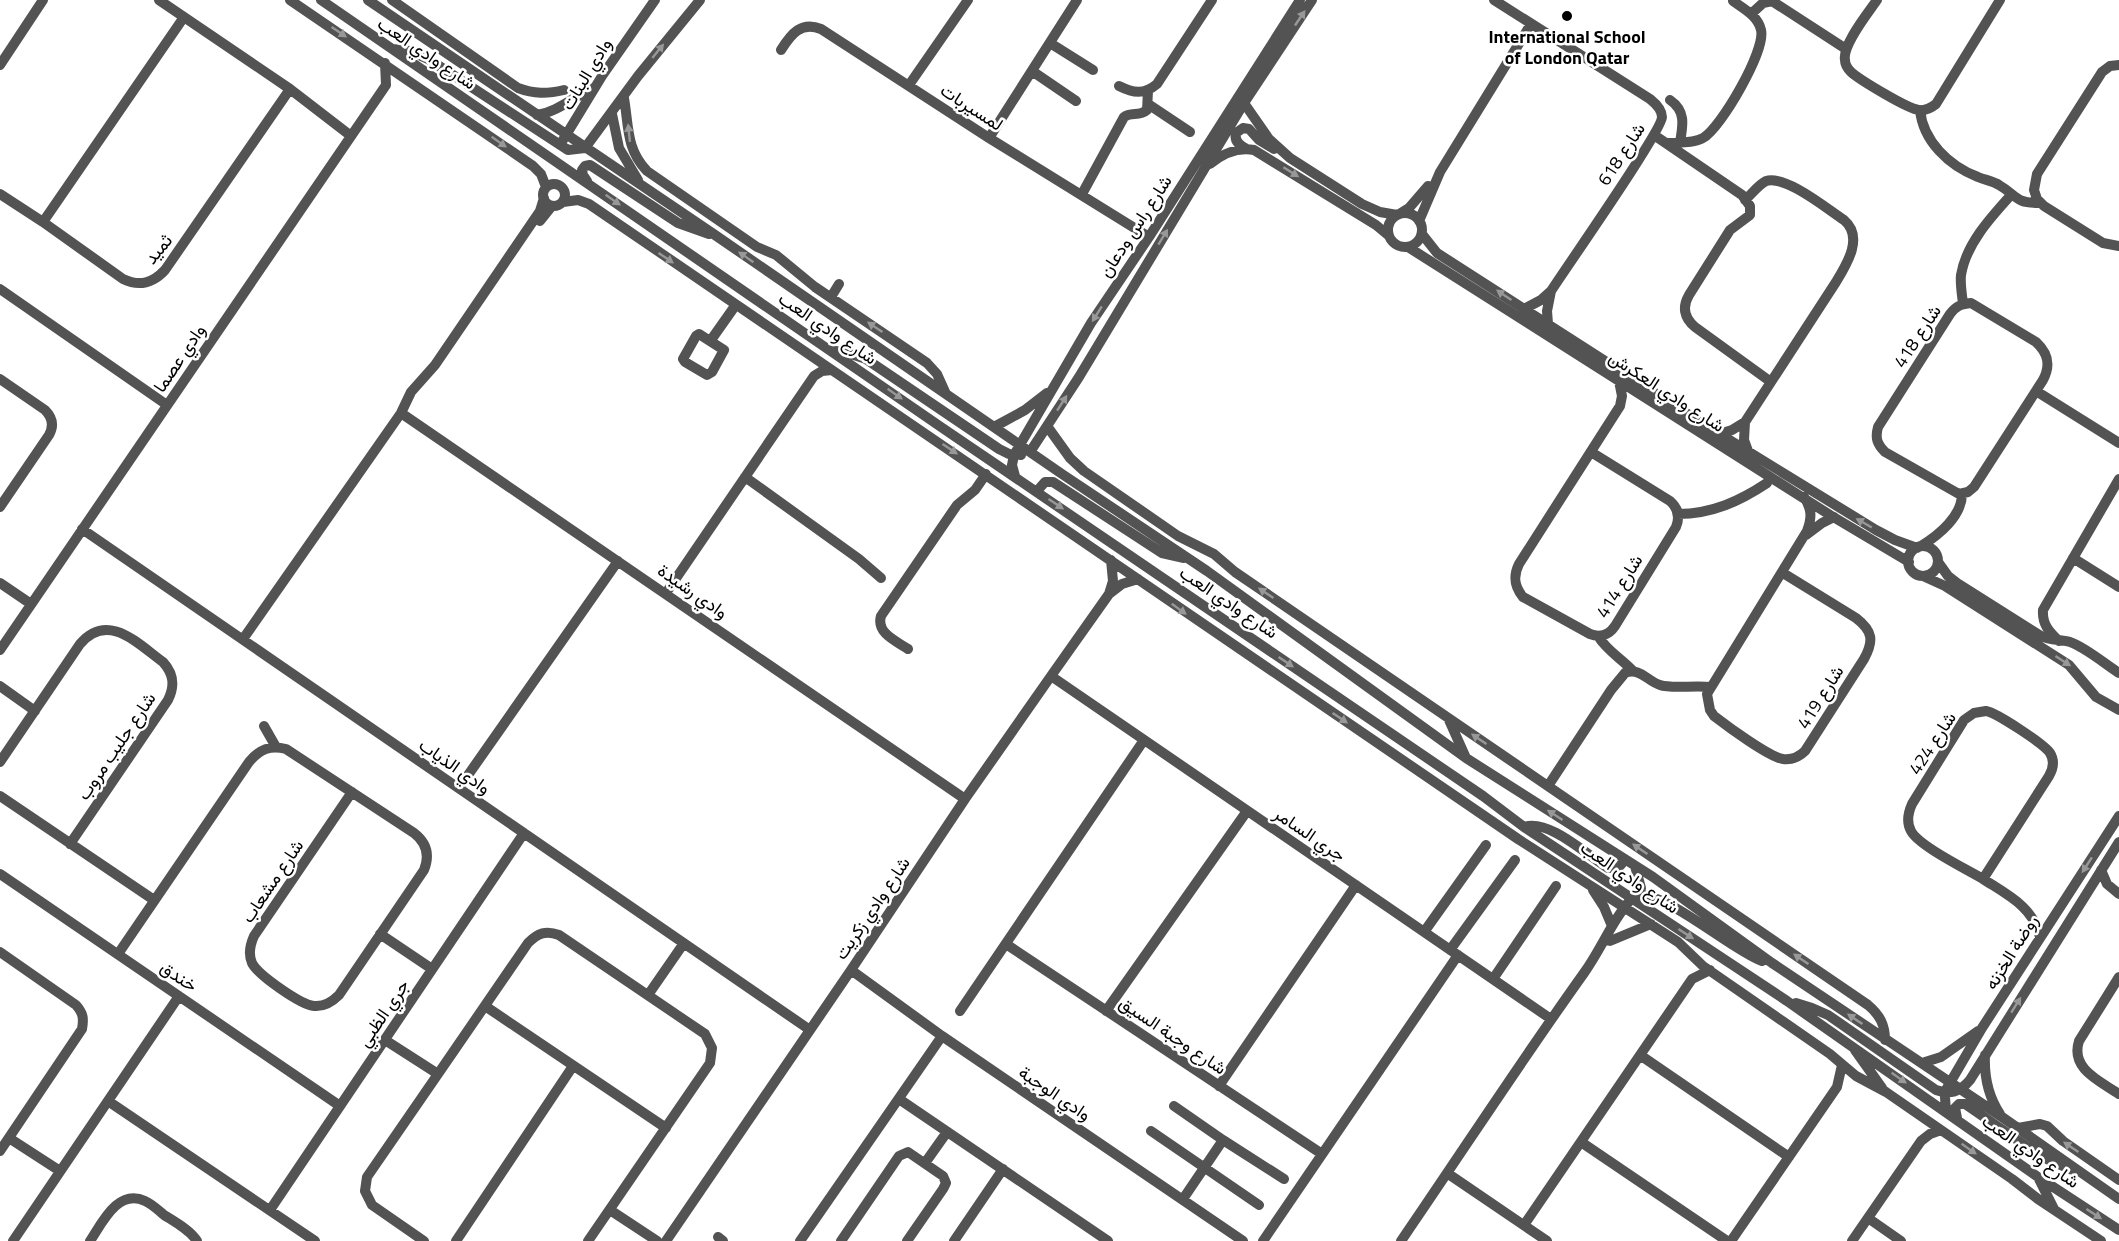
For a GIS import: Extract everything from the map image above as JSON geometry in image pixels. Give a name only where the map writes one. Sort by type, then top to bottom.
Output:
[{"type":"street","points":[[0,65],[44,0]]},
{"type":"street","points":[[159,0],[290,89],[351,136]]},
{"type":"street","points":[[243,639],[401,413],[444,362],[542,218],[551,198],[541,174],[533,165],[290,0]]},
{"type":"street","name":"شارع وادي العب","points":[[321,0],[941,427],[1483,796],[1633,902],[1750,976],[1957,1118],[2038,1177],[2119,1230]]},
{"type":"street","name":"شارع وادي العب","points":[[368,0],[994,427],[1017,450]]},
{"type":"street","points":[[392,0],[518,88],[534,93],[553,93],[564,90]]},
{"type":"street","name":"وادي البنات","points":[[560,146],[594,88],[655,0]]},
{"type":"street","points":[[392,49],[410,51],[430,60],[560,146],[573,151],[585,148],[638,76],[700,0]]},
{"type":"street","points":[[909,86],[968,0]]},
{"type":"street","points":[[989,138],[1077,0]]},
{"type":"street","points":[[1119,86],[1134,92],[1148,91],[1160,79],[1212,0]]},
{"type":"street","name":"شارع راس ودعان","points":[[1017,450],[1102,305],[1149,237],[1300,0]]},
{"type":"street","name":"شارع راس ودعان","points":[[1030,452],[1079,377],[1244,103],[1312,0]]},
{"type":"street","name":"شارع 618","points":[[1494,0],[1653,102],[1662,117],[1654,135],[1551,291],[1541,300],[1524,309]]},
{"type":"street","points":[[1731,0],[1738,0]]},
{"type":"street","points":[[1666,143],[1699,140],[1708,135],[1738,93],[1758,53],[1762,39],[1759,24],[1751,14],[1731,0]]},
{"type":"street","points":[[1877,0],[1846,49],[1845,61],[1852,73],[1920,110],[1926,110],[1936,104],[2000,0]]},
{"type":"street","points":[[1751,14],[1766,2],[1775,3],[1846,49]]},
{"type":"street","points":[[43,222],[184,17]]},
{"type":"street","points":[[1388,235],[1390,221],[1417,200],[1440,172],[1531,24]]},
{"type":"street","name":"لمسيربات","points":[[781,50],[794,32],[807,26],[821,29],[989,138],[1149,237]]},
{"type":"street","points":[[1050,43],[1093,70]]},
{"type":"street","points":[[385,63],[386,85],[411,81]]},
{"type":"street","points":[[2040,203],[2034,190],[2037,174],[2102,72],[2110,66],[2119,64]]},
{"type":"street","points":[[1032,71],[1076,102]]},
{"type":"street","name":"وادي عصما","points":[[0,650],[386,85]]},
{"type":"street","points":[[537,115],[551,111],[594,88]]},
{"type":"street","name":"ثميد","points":[[0,194],[123,279],[139,284],[151,281],[165,270],[290,89]]},
{"type":"street","points":[[1082,194],[1124,117],[1144,112],[1148,104],[1148,91]]},
{"type":"street","points":[[624,98],[632,150],[647,171],[757,247],[776,255],[831,297],[931,366],[946,394]]},
{"type":"street","points":[[1670,99],[1682,113],[1680,142]]},
{"type":"street","points":[[1244,103],[1269,139],[1290,158]]},
{"type":"street","points":[[1148,104],[1190,132]]},
{"type":"street","points":[[1920,110],[1924,131],[1934,146],[1958,166],[1977,177],[1997,184],[2011,195],[2027,202],[2040,203],[2103,243],[2119,246]]},
{"type":"street","points":[[612,114],[619,148],[641,186]]},
{"type":"street","points":[[1243,128],[1249,129],[1262,143],[1290,158],[1362,204],[1380,212],[1413,215],[1419,221],[1422,234],[1416,243],[1408,247],[1394,243],[1376,225],[1263,154],[1241,146],[1236,139],[1238,131],[1243,128]]},
{"type":"street","points":[[1654,135],[1737,191],[1750,206],[1750,215],[1730,230],[1684,306],[1690,323],[1771,382]]},
{"type":"street","points":[[560,146],[558,156],[565,167]]},
{"type":"street","points":[[1203,170],[1222,156],[1247,149]]},
{"type":"street","points":[[588,183],[582,170],[585,166],[590,165],[678,223],[699,232],[715,235]]},
{"type":"street","points":[[1419,221],[1440,172]]},
{"type":"street","points":[[1746,200],[1762,184],[1779,180],[1844,220],[1852,228],[1854,239],[1845,268],[1745,423],[1744,440],[1748,452]]},
{"type":"street","points":[[1963,303],[1961,276],[1965,262],[1984,226],[2011,195]]},
{"type":"street","points":[[551,198],[584,201],[1518,839],[1588,883],[1633,902],[1664,901],[1744,954],[1772,963]]},
{"type":"street","points":[[615,223],[647,224]]},
{"type":"street","name":"شارع وادي العكرش","points":[[1422,234],[1437,252],[1719,434],[1876,530],[1895,540],[1919,547]]},
{"type":"street","name":"شارع وادي العكرش","points":[[1408,247],[1908,562]]},
{"type":"street","points":[[700,261],[720,294]]},
{"type":"street","points":[[773,275],[802,276]]},
{"type":"street","points":[[831,297],[839,284]]},
{"type":"street","name":"شارع 618","points":[[1548,324],[1546,311],[1551,291]]},
{"type":"street","points":[[1,293],[167,405]]},
{"type":"street","name":"شارع 418","points":[[1963,303],[1979,306],[2043,348],[2047,357],[2047,373],[2036,391],[1974,488],[1962,494],[1954,493],[1885,452],[1879,446],[1876,433],[1878,427],[1950,314],[1963,303]]},
{"type":"street","points":[[711,340],[735,306]]},
{"type":"street","points":[[833,351],[845,352],[866,359],[999,449],[1030,452]]},
{"type":"street","points":[[811,356],[814,376]]},
{"type":"street","points":[[666,593],[814,376],[822,371],[832,370]]},
{"type":"street","points":[[0,379],[45,410],[52,423],[49,435],[0,507]]},
{"type":"street","points":[[1619,381],[1622,396],[1620,406]]},
{"type":"street","points":[[994,427],[1025,410],[1052,389]]},
{"type":"street","points":[[2036,391],[2119,444]]},
{"type":"street","name":"شارع 414","points":[[1640,394],[1620,406],[1519,564],[1515,585],[1523,597],[1590,634],[1606,635],[1615,626],[1676,527],[1678,514]]},
{"type":"street","name":"وادي رشيدة","points":[[401,413],[965,799]]},
{"type":"street","points":[[1719,434],[1745,423]]},
{"type":"street","points":[[915,426],[941,427]]},
{"type":"street","name":"شارع وادي العب","points":[[1047,426],[1070,458],[1092,477],[1178,536],[1214,554],[1235,572],[1868,1005],[1880,1017],[1885,1040]]},
{"type":"street","points":[[1015,476],[1012,465],[1017,450]]},
{"type":"street","name":"شارع وادي العب","points":[[1030,452],[1207,571],[1466,758],[1630,863],[1772,963],[1922,1064],[1948,1088]]},
{"type":"street","points":[[1591,452],[1670,501],[1678,514],[1704,512],[1725,506],[1767,483]]},
{"type":"street","points":[[908,649],[881,629],[879,623],[881,616],[957,505],[975,490],[986,474]]},
{"type":"street","points":[[1062,474],[1092,477]]},
{"type":"street","points":[[745,477],[859,559],[880,578]]},
{"type":"street","points":[[2059,641],[2046,627],[2043,610],[2119,478]]},
{"type":"street","points":[[1037,491],[1045,482],[1053,482],[1162,553],[1187,559]]},
{"type":"street","name":"شارع 418","points":[[1919,547],[1943,530],[1960,507],[1962,494]]},
{"type":"street","points":[[1598,636],[1608,651],[1633,671],[1641,673],[1655,683],[1665,687],[1691,685],[1710,687],[1804,538],[1812,518],[1808,503],[1803,497]]},
{"type":"street","points":[[1804,538],[1822,523],[1834,517]]},
{"type":"street","points":[[1082,521],[1100,553]]},
{"type":"street","name":"وادي الذياب","points":[[82,529],[810,1030]]},
{"type":"street","name":"شارع 418","points":[[1938,558],[1943,530]]},
{"type":"street","points":[[1190,542],[1207,571]]},
{"type":"street","points":[[2119,673],[2075,644],[2041,636],[1957,583],[1948,576],[1930,548],[1919,547],[1910,554],[1908,562],[1915,574],[1945,586],[2069,665],[2096,697],[2119,710]]},
{"type":"street","points":[[1923,576],[1932,573],[1938,558]]},
{"type":"street","points":[[2073,558],[2119,587]]},
{"type":"street","points":[[1109,594],[1113,581],[1111,560]]},
{"type":"street","points":[[459,788],[618,561]]},
{"type":"street","name":"شارع 419","points":[[1710,687],[1707,702],[1714,716],[1774,756],[1787,759],[1800,756],[1815,736],[1870,648],[1869,633],[1865,625],[1856,618],[1783,573]]},
{"type":"street","name":"شارع وادي زكريت","points":[[666,1241],[965,799],[1109,594],[1122,584],[1138,579]]},
{"type":"street","points":[[0,583],[31,604]]},
{"type":"street","points":[[1150,588],[1187,594]]},
{"type":"street","name":"شارع جليب مروب","points":[[0,762],[80,644],[93,633],[110,629],[126,636],[163,662],[172,676],[173,684],[168,700],[70,844]]},
{"type":"street","points":[[1548,786],[1621,676],[1633,671]]},
{"type":"street","name":"جري السامر","points":[[1051,676],[1551,1019]]},
{"type":"street","points":[[0,687],[35,711]]},
{"type":"street","name":"شارع 424","points":[[1983,879],[2049,776],[2053,765],[2046,748],[1997,715],[1986,711],[1974,712],[1964,720],[1912,804],[1908,818],[1911,832],[1916,838],[2020,904],[2032,918],[2040,937]]},
{"type":"street","points":[[1449,718],[1466,758]]},
{"type":"street","points":[[118,954],[249,762],[256,753],[265,748],[276,747],[264,726]]},
{"type":"street","points":[[960,1011],[1144,740]]},
{"type":"street","name":"شارع مشعاب","points":[[276,747],[286,749],[352,792],[419,837],[426,850],[424,870],[339,995],[319,1006],[302,1002],[256,969],[250,957],[251,943],[352,792]]},
{"type":"street","points":[[0,796],[154,900]]},
{"type":"street","points":[[1483,796],[1518,839]]},
{"type":"street","points":[[1106,1011],[1248,811]]},
{"type":"street","name":"روضة الخزنه","points":[[1948,1088],[1982,1028],[2119,816]]},
{"type":"street","points":[[1401,1241],[1551,1019],[1610,941],[1633,902],[1641,883],[1630,863],[1618,868],[1608,868],[1547,827],[1532,824],[1524,827]]},
{"type":"street","name":"جري الظبي","points":[[270,1210],[524,833]]},
{"type":"street","name":"روضة الخزنه","points":[[1961,1090],[1970,1080],[2119,842]]},
{"type":"street","points":[[1424,932],[1486,845]]},
{"type":"street","points":[[1263,1241],[1515,860]]},
{"type":"street","points":[[2101,870],[2114,891]]},
{"type":"street","name":"خندق","points":[[0,874],[340,1106]]},
{"type":"street","points":[[1588,883],[1599,898],[1612,927]]},
{"type":"street","points":[[1219,1086],[1356,885]]},
{"type":"street","points":[[1493,980],[1556,886]]},
{"type":"street","points":[[2090,889],[2114,891]]},
{"type":"street","points":[[1633,902],[1651,924],[1681,944],[1695,959],[1856,1076],[1886,1092],[2101,1241]]},
{"type":"street","points":[[1597,956],[1612,927],[1633,902]]},
{"type":"street","points":[[2032,918],[2044,921],[2052,919]]},
{"type":"street","points":[[1610,941],[1651,924]]},
{"type":"street","points":[[424,1241],[372,1205],[367,1199],[365,1184],[371,1171],[528,943],[534,936],[551,932],[559,935],[705,1034],[712,1048],[710,1063],[588,1241]]},
{"type":"street","points":[[380,934],[432,969]]},
{"type":"street","points":[[648,995],[684,943]]},
{"type":"street","name":"شارع وجبة السيق","points":[[1006,944],[1322,1154]]},
{"type":"street","points":[[0,1151],[82,1029],[84,1020],[82,1012],[76,1005],[1,954]]},
{"type":"street","points":[[1524,1225],[1692,979],[1695,959]]},
{"type":"street","points":[[2022,968],[2035,976]]},
{"type":"street","name":"وادي الوجبة","points":[[851,970],[942,1036],[1243,1241]]},
{"type":"street","points":[[1692,979],[1710,970]]},
{"type":"street","points":[[1721,977],[1750,976]]},
{"type":"street","points":[[2119,977],[2079,1041],[2077,1052],[2079,1062],[2085,1071],[2119,1094]]},
{"type":"street","points":[[15,1240],[179,996]]},
{"type":"street","points":[[1787,1001],[1828,1015],[1931,1087],[1961,1090]]},
{"type":"street","points":[[485,1006],[666,1128]]},
{"type":"street","points":[[1922,1064],[1941,1057],[1982,1028]]},
{"type":"street","points":[[800,1241],[942,1036]]},
{"type":"street","points":[[385,1040],[438,1074]]},
{"type":"street","points":[[1851,1045],[1886,1092]]},
{"type":"street","points":[[1640,1055],[1789,1157]]},
{"type":"street","points":[[1985,1055],[1986,1083],[1992,1101],[2002,1117]]},
{"type":"street","points":[[1581,1142],[1729,1241],[1837,1087],[1842,1065]]},
{"type":"street","points":[[456,1241],[573,1066]]},
{"type":"street","points":[[1837,1087],[1856,1076]]},
{"type":"street","points":[[1946,1111],[1948,1088]]},
{"type":"street","name":"شارع وادي العب","points":[[1961,1090],[2119,1199]]},
{"type":"street","points":[[899,1099],[1108,1241]]},
{"type":"street","points":[[108,1101],[315,1241]]},
{"type":"street","points":[[1957,1118],[1955,1110],[1957,1105],[1965,1104],[2042,1157],[2084,1174]]},
{"type":"street","points":[[1174,1106],[1284,1179]]},
{"type":"street","points":[[1921,1141],[1924,1131],[1922,1117]]},
{"type":"street","name":"شارع وادي العب","points":[[2018,1128],[2040,1124],[2047,1126],[2063,1142],[2119,1180]]},
{"type":"street","points":[[1852,1241],[1921,1141],[1941,1130]]},
{"type":"street","points":[[1151,1131],[1258,1205]]},
{"type":"street","points":[[925,1162],[947,1132]]},
{"type":"street","points":[[9,1138],[60,1171]]},
{"type":"street","points":[[1183,1200],[1223,1140]]},
{"type":"street","points":[[841,1241],[899,1156],[905,1152],[911,1153],[943,1176],[945,1186],[907,1241]]},
{"type":"street","points":[[954,1241],[1003,1169]]},
{"type":"street","points":[[1447,1173],[1547,1241]]},
{"type":"street","points":[[2038,1177],[2055,1211]]},
{"type":"street","points":[[90,1241],[114,1207],[123,1200],[134,1198],[149,1204],[190,1233],[197,1241]]},
{"type":"street","points":[[610,1210],[657,1241]]},
{"type":"street","points":[[1868,1218],[1901,1241]]},
{"type":"place","name":"International School of London Qatar","points":[[1567,16]]}]
